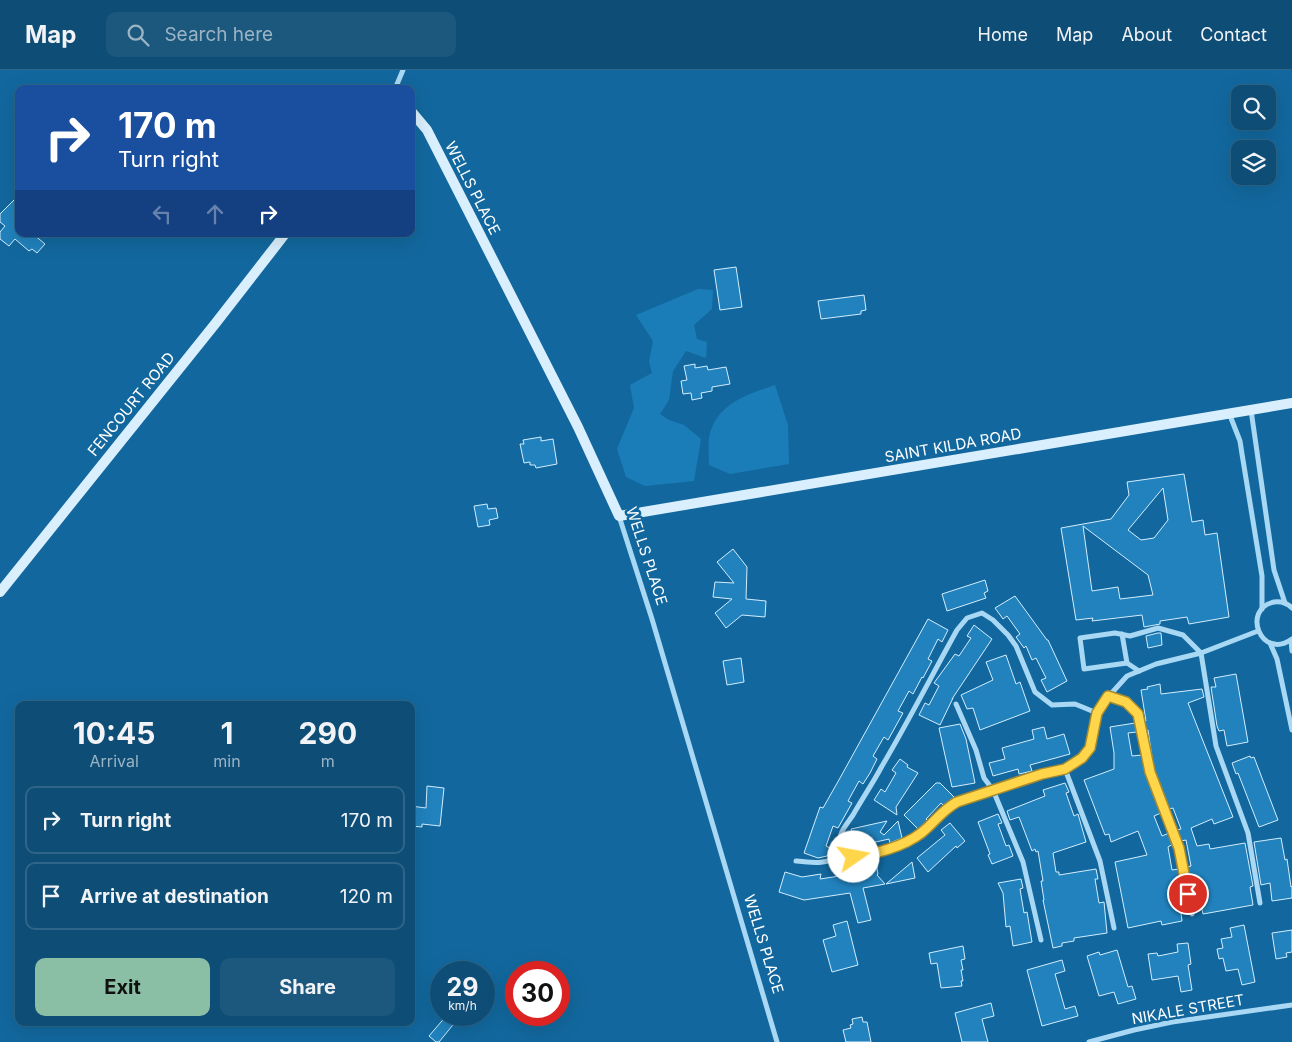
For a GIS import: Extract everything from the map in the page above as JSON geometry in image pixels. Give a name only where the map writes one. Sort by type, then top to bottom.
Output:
[{"type":"street","points":[[396,85],[404,70]]},
{"type":"street","name":"WELLS PLACE","points":[[415,116],[426,130],[436,148],[578,427],[619,516],[652,619],[777,1042]]},
{"type":"street","name":"FENCOURT ROAD","points":[[0,592],[283,237]]},
{"type":"street","name":"SAINT KILDA ROAD","points":[[619,516],[1292,403]]},
{"type":"street","points":[[1251,410],[1274,570],[1284,603]]},
{"type":"street","points":[[1229,413],[1240,441],[1262,576],[1262,609],[1257,620],[1258,631],[1270,643],[1281,644],[1292,639],[1292,651]]},
{"type":"street","points":[[1262,609],[1272,603],[1284,603],[1292,608]]},
{"type":"street","points":[[1097,713],[1075,704],[1052,705],[1045,700],[1035,692],[1016,646],[1008,634],[982,613],[966,618],[957,630],[882,767],[841,834],[840,848],[843,853],[854,857],[872,854],[906,842],[927,829],[946,808],[957,802],[1042,774],[1065,769],[1082,758],[1090,748],[1097,713],[1108,696],[1128,676],[1156,664],[1201,653],[1258,631]]},
{"type":"street","points":[[1139,671],[1127,663],[1084,670],[1080,638],[1115,633],[1130,636],[1158,628],[1183,634],[1201,653],[1216,746],[1248,833],[1260,903]]},
{"type":"street","points":[[1122,634],[1127,663]]},
{"type":"street","points":[[1270,643],[1277,659],[1292,730]]},
{"type":"street","points":[[1108,696],[1126,702],[1138,714],[1150,772],[1179,848],[1192,914]]},
{"type":"street","points":[[956,704],[976,750],[984,778],[993,790],[1023,862],[1041,940]]},
{"type":"street","points":[[1065,769],[1100,861],[1114,928]]},
{"type":"street","points":[[796,860],[813,863],[830,862],[843,853]]},
{"type":"street","name":"NIKALE STREET","points":[[1089,1042],[1172,1022],[1292,1005]]},
{"type":"shaded area","points":[[698,289],[713,290],[712,309],[694,325],[697,339],[707,342],[706,358],[686,351],[673,371],[669,400],[660,414],[669,420],[684,425],[701,439],[694,481],[645,486],[626,477],[617,449],[634,408],[630,385],[652,373],[649,362],[653,341],[636,315]]},
{"type":"shaded area","points":[[775,385],[788,425],[789,464],[730,474],[709,465],[710,434],[722,412],[737,400]]},
{"type":"building","points":[[15,199],[15,237],[37,237],[45,244],[37,253],[32,249],[29,251],[15,239],[9,246],[0,239],[0,232],[5,226],[0,222],[0,214]]},
{"type":"building","points":[[736,267],[742,307],[720,310],[714,270]]},
{"type":"building","points":[[864,295],[866,310],[861,311],[861,314],[821,319],[818,301]]},
{"type":"building","points":[[695,364],[695,368],[707,366],[708,370],[726,367],[730,384],[712,387],[712,391],[701,393],[702,398],[692,400],[691,393],[683,394],[681,381],[687,380],[684,366]]},
{"type":"building","points":[[541,437],[541,441],[553,439],[557,464],[536,468],[535,465],[530,465],[530,462],[524,463],[520,444],[524,444],[523,440]]},
{"type":"building","points":[[1184,474],[1192,522],[1203,520],[1205,535],[1217,533],[1229,617],[1189,624],[1187,617],[1160,621],[1160,624],[1144,627],[1142,615],[1092,621],[1093,618],[1076,620],[1061,528],[1111,519],[1129,495],[1127,482]],"holes":[[[1163,488],[1168,520],[1154,538],[1141,540],[1128,530]],[[1083,526],[1148,575],[1153,595],[1120,599],[1118,587],[1092,591]]]},
{"type":"building","points":[[487,504],[488,509],[496,508],[498,518],[489,520],[490,525],[478,527],[474,506]]},
{"type":"building","points":[[733,549],[747,567],[746,599],[766,601],[765,617],[742,615],[726,628],[715,613],[732,599],[713,597],[715,582],[734,583],[717,562]]},
{"type":"building","points":[[985,580],[988,591],[984,593],[986,598],[947,611],[942,594]]},
{"type":"building","points":[[1015,596],[1048,640],[1067,681],[1047,692],[1041,680],[1046,678],[1036,658],[1032,660],[1026,646],[1024,648],[1016,637],[1020,634],[1007,616],[1003,619],[995,608]]},
{"type":"building","points":[[928,619],[948,630],[942,642],[938,639],[928,659],[932,661],[923,678],[913,694],[909,691],[898,711],[903,713],[888,740],[884,737],[873,756],[877,759],[863,784],[859,781],[848,801],[852,803],[838,828],[833,826],[826,846],[830,848],[827,856],[818,858],[804,853],[820,807],[823,808]]},
{"type":"building","points":[[974,625],[992,639],[952,699],[940,725],[919,715],[925,703],[929,705],[939,686],[934,683],[955,654],[959,656],[971,638],[967,636]]},
{"type":"building","points":[[1161,633],[1162,645],[1148,648],[1146,636]]},
{"type":"building","points":[[1006,655],[1016,684],[1020,682],[1030,711],[980,730],[973,708],[967,709],[961,695],[993,680],[986,662]]},
{"type":"building","points":[[741,658],[744,682],[727,685],[723,661]]},
{"type":"building","points":[[1236,674],[1248,742],[1227,746],[1224,730],[1219,731],[1217,726],[1211,687],[1216,687],[1214,678]]},
{"type":"building","points":[[1160,684],[1161,694],[1202,689],[1204,697],[1188,703],[1233,817],[1214,824],[1212,819],[1191,828],[1197,846],[1209,844],[1210,849],[1245,843],[1253,886],[1250,887],[1253,905],[1203,914],[1197,887],[1191,888],[1187,867],[1191,866],[1186,840],[1181,841],[1177,830],[1181,829],[1173,808],[1169,809],[1154,771],[1148,730],[1146,731],[1144,721],[1146,721],[1141,690]]},
{"type":"building","points":[[1135,723],[1137,732],[1128,733],[1132,756],[1142,755],[1146,773],[1161,813],[1154,816],[1162,836],[1169,833],[1173,844],[1168,847],[1172,870],[1179,869],[1183,889],[1178,890],[1182,921],[1162,925],[1161,921],[1128,928],[1115,862],[1147,855],[1138,831],[1111,842],[1109,834],[1105,835],[1084,780],[1114,769],[1114,753],[1110,727]]},
{"type":"building","points":[[960,724],[966,739],[975,783],[952,787],[939,728]]},
{"type":"building","points":[[1044,727],[1047,739],[1064,734],[1070,754],[1030,765],[1032,771],[1019,774],[1018,769],[993,776],[989,763],[1005,759],[1002,748],[1034,739],[1032,730]]},
{"type":"building","points":[[1250,756],[1251,758],[1254,757],[1278,820],[1259,827],[1238,773],[1236,774],[1232,763]]},
{"type":"building","points":[[900,759],[908,765],[907,767],[918,773],[896,807],[897,815],[874,800],[881,789],[885,792],[896,773],[892,770]]},
{"type":"building","points":[[936,783],[940,783],[954,797],[944,806],[941,803],[926,819],[928,821],[918,829],[904,815]]},
{"type":"building","points":[[1065,783],[1069,792],[1066,793],[1074,816],[1078,814],[1086,842],[1053,853],[1056,872],[1059,872],[1059,875],[1096,869],[1098,879],[1095,879],[1099,903],[1104,902],[1107,933],[1074,938],[1074,941],[1062,943],[1062,946],[1053,948],[1043,900],[1041,881],[1043,881],[1038,851],[1036,852],[1035,849],[1032,851],[1019,817],[1010,820],[1007,811],[1045,796],[1043,790]]},
{"type":"building","points":[[427,786],[444,788],[440,826],[422,824],[422,827],[415,826],[415,807],[426,808]]},
{"type":"building","points":[[998,814],[1002,823],[998,824],[1006,846],[1009,845],[1013,856],[992,864],[978,822]]},
{"type":"building","points":[[887,821],[880,832],[884,835],[898,821],[902,838],[890,843],[889,839],[867,844],[868,850],[855,852],[851,829]]},
{"type":"building","points":[[950,823],[965,841],[957,848],[956,846],[928,872],[917,858],[945,835],[941,830]]},
{"type":"building","points":[[1281,838],[1292,886],[1292,898],[1272,901],[1270,883],[1261,885],[1254,842]]},
{"type":"building","points":[[870,859],[871,863],[876,862],[877,875],[885,884],[863,888],[871,920],[858,923],[850,893],[804,900],[779,892],[785,872],[802,877],[821,874],[820,879],[846,875],[846,870],[859,868],[857,861]]},
{"type":"building","points":[[912,862],[915,878],[886,884]]},
{"type":"building","points":[[1021,879],[1023,888],[1020,889],[1024,913],[1027,912],[1032,942],[1013,946],[1010,926],[1006,927],[1003,893],[998,883]]},
{"type":"building","points":[[847,921],[858,965],[832,972],[823,940],[836,936],[833,925]]},
{"type":"building","points":[[1244,925],[1255,982],[1242,985],[1238,969],[1226,971],[1223,958],[1219,959],[1217,949],[1223,948],[1221,939],[1232,937],[1230,928]]},
{"type":"building","points":[[1292,930],[1292,952],[1286,953],[1287,957],[1276,959],[1272,933]]},
{"type":"building","points":[[1188,943],[1191,964],[1188,965],[1192,990],[1181,992],[1178,976],[1152,980],[1148,954],[1157,953],[1158,956],[1178,952],[1177,944]]},
{"type":"building","points":[[963,946],[965,959],[961,960],[963,970],[961,970],[962,986],[941,988],[937,963],[931,964],[929,953]]},
{"type":"building","points":[[1117,950],[1128,987],[1132,986],[1136,999],[1118,1004],[1114,992],[1099,996],[1087,956],[1099,952],[1100,955]]},
{"type":"building","points":[[1062,960],[1065,971],[1055,974],[1065,1009],[1075,1006],[1078,1016],[1042,1026],[1027,970]]},
{"type":"building","points":[[991,1003],[994,1016],[982,1019],[988,1042],[962,1042],[955,1013]]},
{"type":"building","points":[[862,1017],[863,1022],[867,1022],[871,1042],[846,1042],[843,1030],[851,1028],[850,1025],[853,1024],[852,1019]]},
{"type":"building","points":[[438,1026],[452,1026],[439,1042],[436,1042],[429,1036]]},
{"type":"route","points":[[854,857],[872,854],[906,842],[927,829],[946,808],[957,802],[1042,774],[1065,769],[1082,758],[1090,748],[1097,713],[1108,696],[1126,702],[1138,714],[1150,772],[1175,835],[1188,894]]}]
